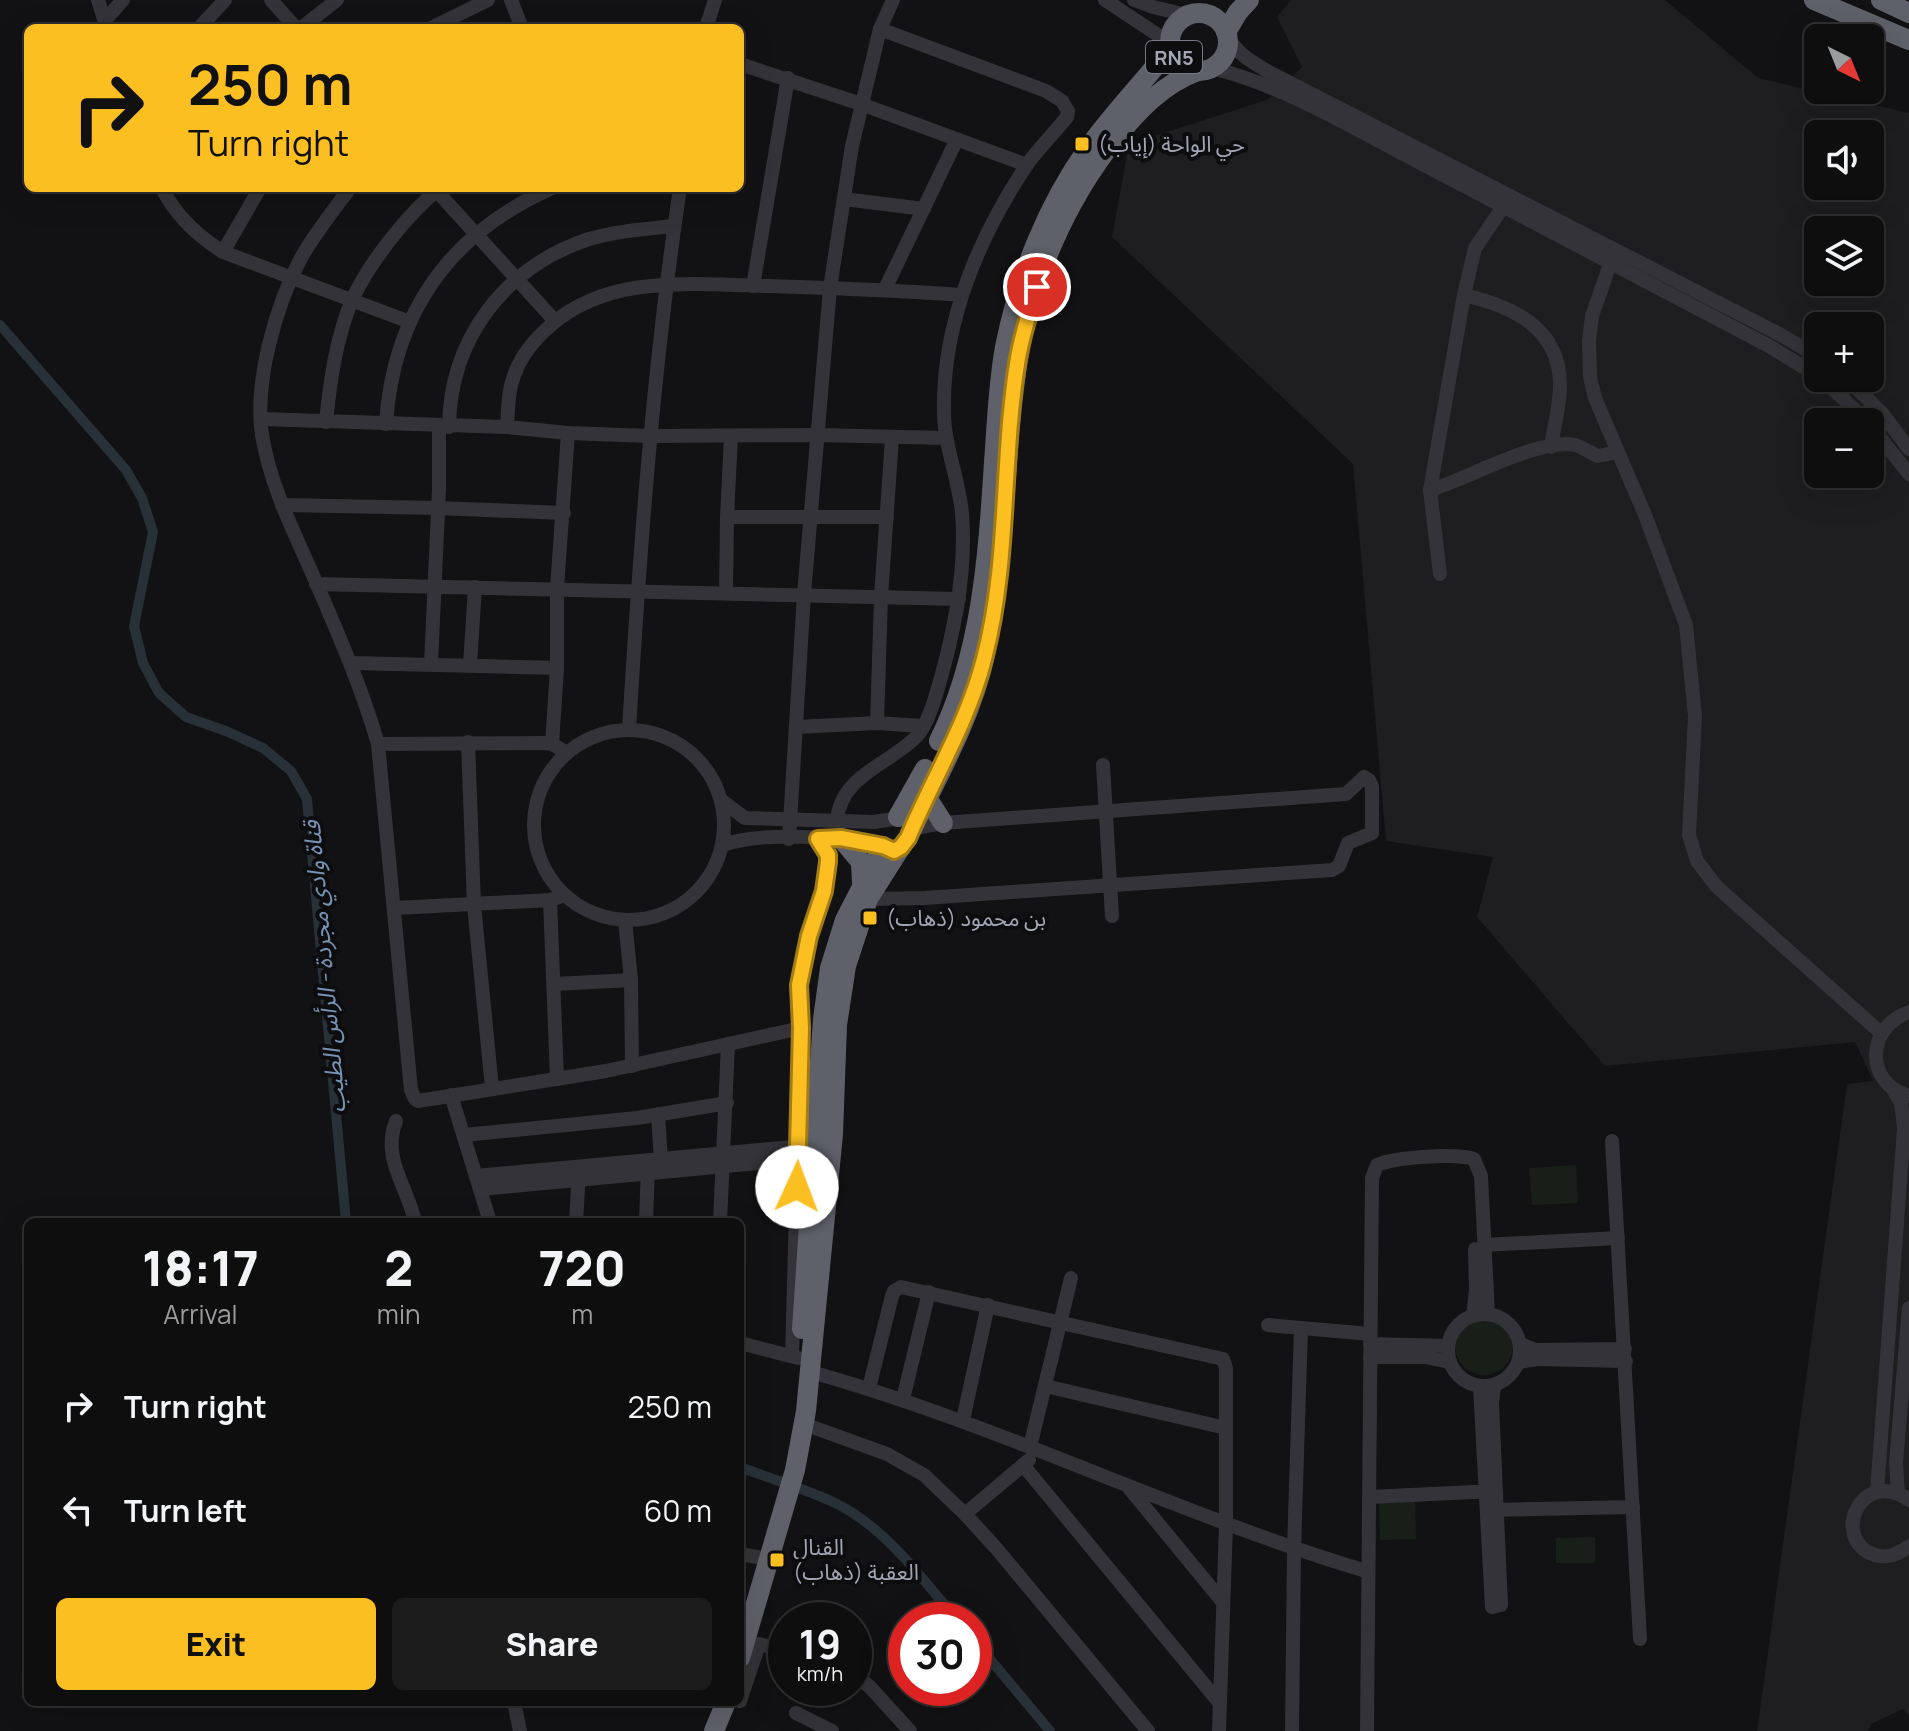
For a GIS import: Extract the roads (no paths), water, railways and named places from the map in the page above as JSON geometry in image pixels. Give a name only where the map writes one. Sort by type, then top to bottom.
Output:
[{"type":"highway","name":"RN5","points":[[901,822],[944,730],[974,639],[985,573],[1004,350],[1026,272],[1043,228],[1076,166],[1170,46],[1174,27],[1225,0]]},
{"type":"highway","name":"RN5","points":[[744,1642],[789,1468],[804,1424],[801,1362],[806,1152],[830,968],[839,936],[892,847],[881,841],[884,832],[901,822],[926,796],[965,716],[984,660],[1000,565],[1018,356],[1044,266],[1073,205],[1109,146],[1157,94],[1180,78],[1205,69],[1225,54],[1227,34],[1238,12],[1249,0]]},
{"type":"highway","points":[[1814,0],[1909,40]]},
{"type":"highway","points":[[1881,0],[1909,13]]},
{"type":"highway","name":"RN5","points":[[1194,14],[1214,17],[1227,34]]},
{"type":"highway","name":"RN5","points":[[1170,46],[1180,64],[1205,69]]},
{"type":"highway","points":[[926,796],[943,823]]},
{"type":"highway","points":[[839,829],[861,862],[865,891]]},
{"type":"highway","name":"RN5","points":[[789,1468],[793,1413],[833,1134],[838,1012],[865,891]]},
{"type":"highway","name":"RN5","points":[[744,1587],[748,1556],[777,1512]]},
{"type":"highway","points":[[700,1731],[725,1706]]},
{"type":"highway","points":[[714,1731],[726,1706]]},
{"type":"street","points":[[98,0],[106,24]]},
{"type":"street","points":[[106,24],[123,0]]},
{"type":"street","points":[[203,24],[225,0]]},
{"type":"street","points":[[271,0],[294,24]]},
{"type":"street","points":[[304,24],[337,0]]},
{"type":"street","points":[[439,24],[488,0]]},
{"type":"street","points":[[511,0],[520,24]]},
{"type":"street","points":[[707,24],[715,0]]},
{"type":"street","points":[[789,839],[804,594],[830,288],[861,104],[880,29],[893,0]]},
{"type":"street","points":[[1105,0],[1170,46]]},
{"type":"street","points":[[1134,0],[1153,7],[1194,14]]},
{"type":"street","points":[[839,829],[840,801],[855,782],[902,749],[923,726],[935,698],[959,599],[963,548],[962,511],[946,438],[944,413],[950,334],[962,295],[999,214],[1027,165],[1067,117],[1062,101],[1035,86],[880,29]]},
{"type":"street","points":[[1227,34],[1233,47],[1267,71],[1612,257],[1804,368]]},
{"type":"street","points":[[744,65],[788,78],[1027,165]]},
{"type":"street","points":[[1205,69],[1242,75],[1507,201]]},
{"type":"street","points":[[753,286],[788,78]]},
{"type":"street","points":[[885,289],[957,139]]},
{"type":"street","points":[[168,192],[204,240],[223,252],[410,322]]},
{"type":"street","points":[[223,252],[258,192]]},
{"type":"street","points":[[347,192],[320,228],[291,278],[266,362],[261,419],[268,464],[282,505],[350,663],[378,744],[412,1096],[418,1101],[632,1066],[801,1028]]},
{"type":"street","points":[[326,422],[330,384],[353,300],[394,236],[434,192]]},
{"type":"street","points":[[440,192],[555,321]]},
{"type":"street","points":[[386,424],[388,388],[394,362],[419,302],[475,234],[501,215],[544,192]]},
{"type":"street","points":[[629,729],[649,436],[665,284],[679,192]]},
{"type":"street","points":[[844,199],[924,209]]},
{"type":"street","points":[[1440,574],[1430,490],[1464,295],[1479,238],[1507,201]]},
{"type":"street","points":[[431,664],[437,508],[444,426],[449,397],[463,353],[483,318],[516,279],[567,249],[593,238],[674,226]]},
{"type":"street","points":[[1612,257],[1781,335],[1804,349]]},
{"type":"street","points":[[1612,257],[1592,316],[1589,365],[1595,398],[1665,565],[1686,625],[1695,716],[1689,835],[1697,861],[1717,887],[1881,1033]]},
{"type":"street","points":[[507,427],[509,398],[516,370],[533,342],[576,306],[609,293],[665,284],[885,289],[962,295]]},
{"type":"street","points":[[1464,295],[1519,313],[1546,340],[1559,369],[1560,382],[1551,447]]},
{"type":"street","points":[[1835,392],[1853,408]]},
{"type":"street","points":[[1860,392],[1882,413],[1909,449]]},
{"type":"street","points":[[261,419],[507,427],[649,436],[946,438]]},
{"type":"street","points":[[552,744],[557,668],[557,588],[568,433]]},
{"type":"street","points":[[726,592],[731,436]]},
{"type":"street","points":[[877,723],[881,597],[892,438]]},
{"type":"street","points":[[1884,442],[1909,474]]},
{"type":"street","points":[[1430,490],[1449,485],[1494,463],[1551,447],[1578,446],[1598,456],[1618,452]]},
{"type":"street","points":[[282,505],[564,513]]},
{"type":"street","points":[[727,517],[887,517]]},
{"type":"street","points":[[316,584],[959,599]]},
{"type":"street","points":[[470,665],[475,587]]},
{"type":"street","points":[[350,663],[557,668]]},
{"type":"street","points":[[796,727],[877,723],[923,726]]},
{"type":"street","points":[[396,908],[557,898],[610,919],[625,920],[661,914],[684,902],[702,885],[723,845],[726,832],[722,801],[700,762],[683,748],[657,736],[629,729],[605,732],[567,753],[546,778],[539,792],[533,827],[537,850],[557,898],[554,984],[557,1079]]},
{"type":"street","points":[[468,742],[474,905],[492,1088]]},
{"type":"street","points":[[378,744],[552,744],[567,753]]},
{"type":"street","points":[[1103,765],[1112,916]]},
{"type":"street","points":[[723,845],[743,839],[818,839],[839,829],[874,822],[943,823],[1346,794],[1364,777],[1372,787],[1372,833],[1348,843],[1336,869],[925,898],[865,891]]},
{"type":"street","points":[[722,801],[745,818],[790,820],[839,829],[892,847]]},
{"type":"street","points":[[478,1182],[806,1152],[799,996],[802,968],[824,891],[828,862],[828,855],[818,839]]},
{"type":"street","points":[[625,920],[631,980],[632,1066]]},
{"type":"street","points":[[554,984],[631,980]]},
{"type":"street","points":[[1877,1491],[1902,1288],[1904,1128],[1901,1103],[1878,1069],[1876,1057],[1881,1033],[1908,1011]]},
{"type":"street","points":[[720,1218],[728,1044]]},
{"type":"street","points":[[1893,1089],[1909,1096]]},
{"type":"street","points":[[451,1095],[489,1218]]},
{"type":"street","points":[[464,1135],[658,1114],[727,1103]]},
{"type":"street","points":[[646,1218],[658,1114]]},
{"type":"street","points":[[396,1121],[391,1136],[393,1161],[414,1218]]},
{"type":"street","points":[[1612,1141],[1640,1639]]},
{"type":"street","points":[[1367,1731],[1366,1571],[1370,1497],[1372,1178],[1375,1166],[1387,1161],[1444,1157],[1471,1157],[1476,1161],[1481,1176],[1484,1245],[1480,1315]]},
{"type":"street","points":[[1476,1161],[1472,1175],[1476,1290],[1480,1315]]},
{"type":"street","points":[[576,1218],[579,1172]]},
{"type":"street","points":[[1484,1245],[1618,1238]]},
{"type":"street","points":[[965,1514],[1023,1465],[1034,1449],[1045,1386],[1071,1278]]},
{"type":"street","points":[[869,1388],[894,1291],[905,1287],[1220,1357],[1226,1368],[1226,1525],[1219,1731]]},
{"type":"street","points":[[903,1399],[929,1292]]},
{"type":"street","points":[[963,1420],[988,1305]]},
{"type":"street","points":[[1909,1308],[1896,1463],[1906,1498],[1877,1491],[1865,1497],[1855,1509],[1852,1522],[1855,1538],[1872,1554],[1884,1557],[1900,1554],[1909,1546]]},
{"type":"street","points":[[1480,1315],[1509,1323],[1521,1344],[1519,1362],[1510,1377],[1487,1386],[1461,1379],[1450,1362],[1448,1346],[1456,1327],[1480,1315]]},
{"type":"street","points":[[1268,1325],[1301,1328],[1450,1362]]},
{"type":"street","points":[[1292,1731],[1301,1328]]},
{"type":"street","points":[[744,1344],[963,1420],[1226,1525],[1366,1571]]},
{"type":"street","points":[[1521,1344],[1535,1350],[1625,1355]]},
{"type":"street","points":[[1370,1345],[1448,1346]]},
{"type":"street","points":[[1519,1362],[1625,1355]]},
{"type":"street","points":[[1045,1386],[1226,1428]]},
{"type":"street","points":[[1487,1386],[1501,1605],[1492,1607],[1493,1510]]},
{"type":"street","points":[[804,1424],[905,1463],[924,1475],[965,1514],[1016,1571],[1148,1731]]},
{"type":"street","points":[[1023,1465],[1218,1701]]},
{"type":"street","points":[[1127,1485],[1222,1601]]},
{"type":"street","points":[[1370,1497],[1492,1491]]},
{"type":"street","points":[[1493,1510],[1633,1507]]},
{"type":"street","points":[[744,1673],[759,1644],[768,1646]]},
{"type":"street","points":[[872,1689],[910,1731]]},
{"type":"street","points":[[515,1706],[520,1731]]},
{"type":"street","points":[[796,1713],[832,1731]]},
{"type":"waterway","name":"قناة وادي مجردة - الرأس الطيب","points":[[0,325],[126,470],[142,498],[153,532],[134,626],[143,663],[159,693],[186,717],[263,748],[291,771],[307,799],[346,1218]]},
{"type":"waterway","name":"قناة وادي مجردة - الرأس الطيب","points":[[744,1468],[833,1502],[869,1524],[901,1554],[942,1602]]},
{"type":"waterway","name":"قناة وادي مجردة - الرأس الطيب","points":[[992,1662],[1050,1731]]},
{"type":"place","name":"حي الواحة (إياب)","points":[[1082,144]]},
{"type":"place","name":"بن محمود (ذهاب)","points":[[870,918]]},
{"type":"place","name":"القنال العقبة (ذهاب)","points":[[777,1560]]}]
